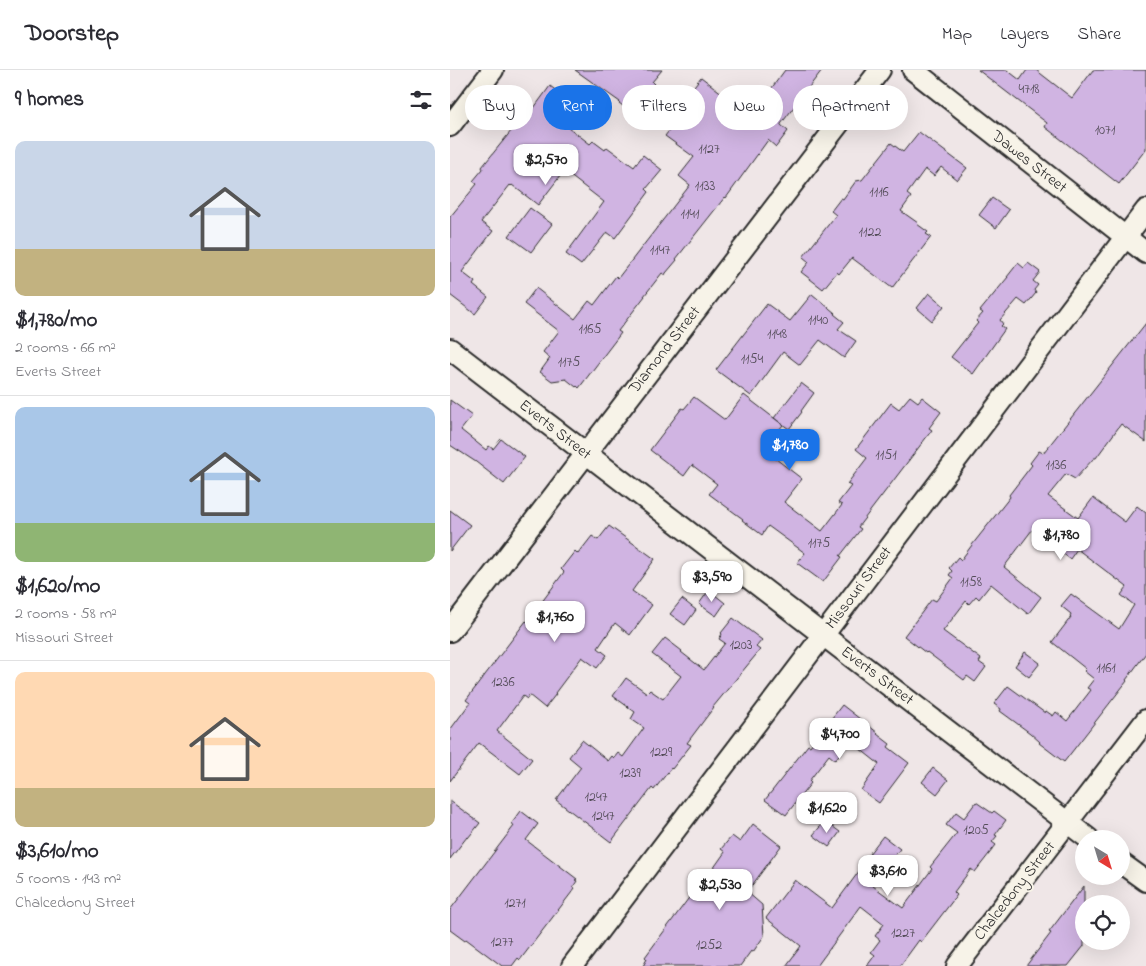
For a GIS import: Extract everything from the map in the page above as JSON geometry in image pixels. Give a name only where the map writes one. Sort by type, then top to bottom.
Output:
[{"type":"street","points":[[450,126],[493,70]]},
{"type":"street","name":"Diamond Street","points":[[450,631],[880,70]]},
{"type":"street","name":"Dawes Street","points":[[913,70],[1146,253]]},
{"type":"street","name":"Missouri Street","points":[[572,966],[1146,210]]},
{"type":"street","name":"Everts Street","points":[[450,350],[1078,830]]},
{"type":"street","name":"Chalcedony Street","points":[[958,966],[1146,720]]},
{"type":"street","points":[[1130,869],[1146,881]]},
{"type":"building","points":[[575,70],[662,70],[652,82],[653,85],[622,85],[622,105],[612,96],[612,85],[596,85]]},
{"type":"building","points":[[785,70],[822,70],[811,85],[793,85],[793,108],[783,121],[783,85],[774,85]]},
{"type":"building","points":[[978,70],[1007,70],[1020,80],[1027,70],[1036,70],[1072,98],[1093,70],[1146,70],[1146,149],[1119,184],[1045,127],[1047,123]]},
{"type":"building","points":[[701,77],[715,88],[715,130],[783,130],[783,127],[788,131],[776,147],[768,140],[726,198],[677,260],[665,275],[662,273],[644,296],[618,331],[621,333],[579,388],[566,379],[552,381],[540,372],[550,358],[543,352],[559,331],[524,304],[536,288],[575,319],[589,301],[594,305],[616,276],[618,278],[690,185],[679,176],[694,157],[665,136],[670,130],[705,130],[705,85],[695,85]]},
{"type":"building","points":[[543,96],[543,130],[572,130],[590,144],[593,141],[605,150],[607,147],[634,167],[643,155],[662,170],[646,189],[649,192],[615,238],[607,232],[581,265],[566,254],[604,202],[564,171],[538,205],[510,185],[481,222],[493,231],[462,272],[475,282],[473,285],[488,297],[475,314],[450,295],[450,217],[477,184],[473,181],[483,169],[482,167],[512,130],[533,130],[533,109]]},
{"type":"building","points":[[919,132],[967,168],[957,180],[941,167],[934,176],[925,169],[907,194],[911,197],[901,211],[918,223],[928,232],[926,234],[931,237],[892,288],[852,258],[823,289],[801,272],[809,262],[803,257],[836,215],[831,211],[841,198],[843,199],[856,181],[862,180],[891,143],[903,152]]},
{"type":"building","points":[[992,198],[1009,210],[996,228],[979,215]]},
{"type":"building","points":[[530,208],[552,224],[531,252],[509,236]]},
{"type":"building","points":[[1018,263],[1024,268],[1028,263],[1040,272],[1033,281],[1038,285],[1034,290],[1036,293],[1026,305],[1018,299],[1000,320],[1003,324],[1001,326],[1005,329],[973,374],[951,357],[978,323],[976,321],[983,313],[980,311]]},
{"type":"building","points":[[929,293],[944,306],[932,321],[917,308]]},
{"type":"building","points":[[812,294],[844,322],[838,329],[856,341],[844,358],[820,340],[800,365],[783,352],[751,396],[716,370],[767,304],[790,321]]},
{"type":"building","points":[[1146,323],[1146,442],[1121,424],[1096,458],[1075,479],[1066,474],[1048,496],[1078,518],[1093,498],[1125,522],[1137,506],[1146,513],[1146,653],[1127,681],[1064,762],[1000,711],[1001,709],[994,704],[1008,686],[1045,713],[1046,711],[1053,716],[1056,712],[1067,721],[1091,690],[1087,688],[1094,679],[1084,671],[1086,669],[1052,642],[1071,617],[1071,614],[1061,606],[1071,594],[1119,629],[1134,605],[1121,595],[1127,587],[1077,549],[1070,559],[1032,530],[1004,567],[1041,597],[1028,614],[991,584],[979,599],[976,596],[969,604],[966,601],[943,631],[981,659],[979,662],[986,667],[975,682],[967,676],[964,680],[904,636],[932,599],[936,601],[953,578],[949,575],[952,571],[949,568],[958,557],[961,560],[1010,497],[1009,495],[1032,465],[1030,463],[1039,451],[1043,453]]},
{"type":"building","points":[[801,383],[814,393],[789,429],[774,418]]},
{"type":"building","points":[[744,395],[783,425],[763,449],[802,479],[784,502],[822,531],[842,505],[838,503],[851,486],[847,484],[867,458],[856,449],[891,403],[899,409],[910,396],[918,402],[922,397],[941,412],[929,428],[932,430],[858,527],[861,529],[823,582],[797,563],[805,553],[768,526],[762,535],[709,494],[717,484],[692,465],[684,476],[650,450],[682,408],[684,409],[694,397],[725,420]]},
{"type":"building","points":[[450,400],[472,416],[461,430],[486,450],[489,446],[493,449],[501,439],[525,457],[504,484],[450,445]]},
{"type":"building","points":[[450,510],[470,525],[450,551]]},
{"type":"building","points":[[609,526],[655,559],[632,591],[652,605],[630,635],[615,623],[598,648],[607,655],[597,668],[582,657],[545,708],[529,695],[527,699],[523,696],[497,731],[532,759],[520,774],[479,743],[450,781],[450,730],[470,703],[466,700],[564,572],[561,569],[575,551],[578,554],[592,536],[598,540]]},
{"type":"building","points":[[709,590],[725,603],[716,616],[699,604]]},
{"type":"building","points":[[682,599],[696,610],[685,625],[670,614]]},
{"type":"building","points":[[733,618],[762,640],[756,647],[760,650],[713,707],[687,743],[691,745],[654,790],[652,788],[611,842],[556,800],[581,767],[569,757],[582,740],[608,761],[618,753],[623,757],[644,728],[631,719],[635,712],[613,696],[626,678],[647,693],[650,690],[663,699],[681,676],[652,654],[665,638],[704,670],[725,643],[719,639],[721,633]]},
{"type":"building","points":[[1025,652],[1040,663],[1029,677],[1015,666]]},
{"type":"building","points":[[842,705],[878,733],[890,744],[888,747],[909,763],[879,803],[861,790],[879,764],[850,741],[835,760],[829,755],[809,781],[811,783],[786,815],[765,800]]},
{"type":"building","points":[[933,768],[948,780],[937,794],[922,782]]},
{"type":"building","points":[[450,801],[480,823],[450,859]]},
{"type":"building","points":[[976,802],[992,813],[994,811],[1006,820],[992,842],[996,845],[975,872],[971,869],[954,892],[957,895],[900,966],[867,966],[875,955],[871,952],[880,940],[875,936],[884,924],[861,906],[817,966],[786,966],[801,946],[766,918],[795,880],[832,908],[883,836],[900,849],[879,875],[873,886],[903,908],[932,869],[930,867],[957,833],[946,825],[956,812],[964,818]]},
{"type":"building","points":[[521,811],[538,824],[526,840],[577,879],[575,880],[577,881],[573,887],[575,888],[520,960],[518,958],[512,966],[502,966],[466,939],[465,941],[450,930],[450,910],[514,826],[512,823]]},
{"type":"building","points":[[825,821],[840,832],[829,847],[813,835]]},
{"type":"building","points":[[753,824],[781,846],[747,892],[762,905],[764,936],[753,952],[751,951],[740,966],[643,966],[647,959],[645,957],[725,852],[721,849],[732,836],[740,842]]},
{"type":"building","points":[[1084,886],[1084,895],[1077,895]]},
{"type":"building","points":[[1075,898],[1075,950],[1081,950],[1068,966],[1026,966],[1051,933],[1049,932]]}]
